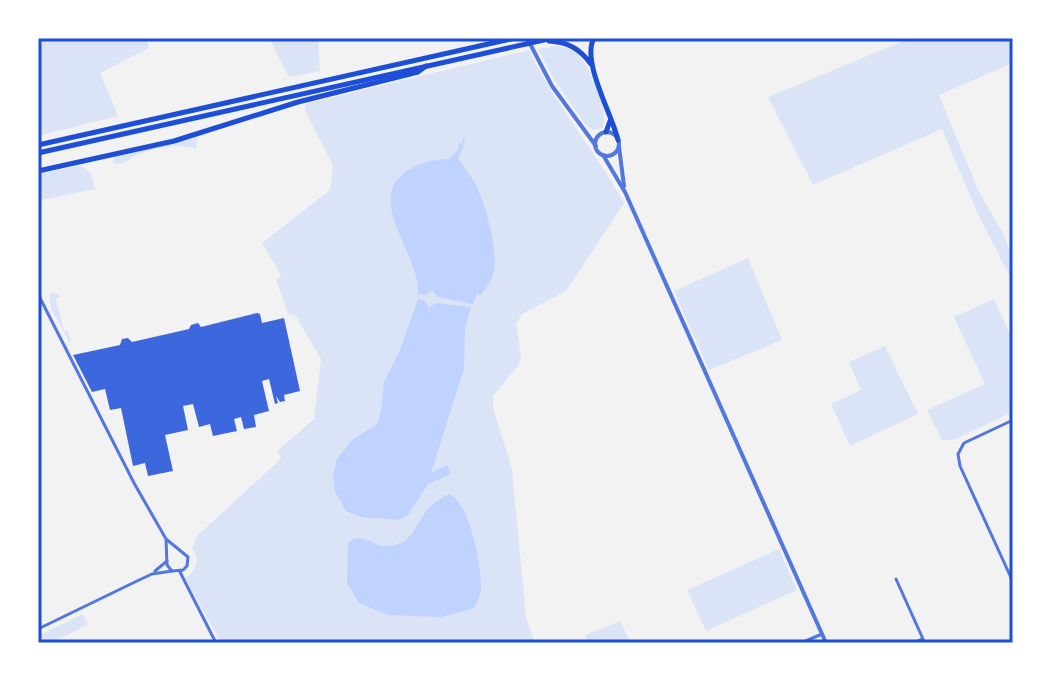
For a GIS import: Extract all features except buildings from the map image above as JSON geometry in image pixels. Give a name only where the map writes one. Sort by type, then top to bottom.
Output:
[{"type":"highway","points":[[38,145],[515,38]]},
{"type":"highway","points":[[38,153],[553,38]]},
{"type":"highway","points":[[594,38],[589,51],[592,66],[618,143]]},
{"type":"highway","points":[[536,42],[571,45],[583,53],[592,66]]},
{"type":"highway","points":[[38,171],[174,141],[298,102],[418,72],[426,66]]},
{"type":"highway","points":[[603,133],[610,126],[610,116]]},
{"type":"street","points":[[527,38],[552,86],[603,155],[625,192],[826,643]]},
{"type":"street","points":[[582,127],[590,134],[613,133],[618,143],[625,192]]},
{"type":"street","points":[[596,146],[596,139],[603,133]]},
{"type":"street","points":[[603,155],[614,153],[618,143]]},
{"type":"street","points":[[38,294],[130,475],[166,539],[185,553],[188,562],[180,572],[152,574],[38,629]]},
{"type":"street","points":[[1013,421],[964,443],[958,454],[960,466],[1013,582]]},
{"type":"street","points":[[166,539],[167,558],[172,571]]},
{"type":"street","points":[[152,574],[173,551],[179,550]]},
{"type":"street","points":[[180,572],[216,643]]},
{"type":"street","points":[[896,579],[923,639],[913,643]]},
{"type":"street","points":[[801,643],[822,634]]},
{"type":"shaded area","points":[[38,38],[154,38],[147,41],[149,48],[100,73],[118,116],[38,136]]},
{"type":"shaded area","points":[[269,38],[318,38],[320,71],[289,77]]},
{"type":"shaded area","points":[[911,38],[1013,38],[1013,63],[939,95],[978,189],[1007,242],[1013,282],[977,212],[942,129],[813,185],[768,97]]},
{"type":"shaded area","points":[[556,46],[574,52],[588,70],[601,102],[603,128],[593,130],[586,125],[553,78],[538,49]]},
{"type":"shaded area","points":[[529,50],[551,90],[624,203],[566,291],[522,314],[516,325],[521,355],[519,365],[493,396],[493,408],[512,469],[526,617],[535,643],[221,643],[185,578],[196,564],[192,548],[197,536],[281,458],[277,451],[314,419],[321,359],[295,315],[288,314],[276,280],[281,275],[262,243],[330,190],[333,165],[306,113],[305,104]]},
{"type":"shaded area","points":[[198,137],[195,152],[194,148],[168,147],[142,153],[120,164],[112,163],[115,157]]},
{"type":"shaded area","points":[[77,166],[89,171],[96,192],[94,189],[38,201],[38,174]]},
{"type":"shaded area","points":[[748,258],[782,340],[709,370],[674,291]]},
{"type":"shaded area","points":[[49,293],[59,294],[60,297],[56,299],[71,345],[51,308]]},
{"type":"shaded area","points":[[994,299],[1009,332],[1013,330],[1013,412],[953,440],[942,440],[927,410],[985,384],[954,317]]},
{"type":"shaded area","points":[[885,346],[918,414],[850,446],[831,404],[861,390],[849,362]]},
{"type":"shaded area","points":[[779,549],[797,590],[706,631],[687,590]]},
{"type":"shaded area","points":[[83,614],[88,624],[52,643],[38,643],[38,636]]},
{"type":"shaded area","points":[[620,621],[631,643],[588,643],[585,635]]},
{"type":"water","points":[[459,143],[464,146],[458,157],[479,192],[495,254],[491,280],[480,296],[477,293],[473,304],[437,297],[432,290],[425,295],[418,294],[390,200],[393,186],[403,174],[425,162],[450,159]]},
{"type":"water","points":[[418,299],[424,300],[429,308],[436,303],[471,307],[465,329],[464,369],[431,473],[447,465],[450,472],[428,484],[408,515],[399,520],[361,517],[346,511],[335,492],[333,475],[337,459],[352,440],[377,424],[384,382],[400,350]]},
{"type":"water","points":[[449,494],[463,509],[477,552],[481,590],[474,608],[441,617],[388,615],[359,603],[347,583],[348,543],[358,538],[383,546],[398,544],[409,537],[430,507]]},
{"type":"waterway","points":[[462,145],[464,139]]}]
